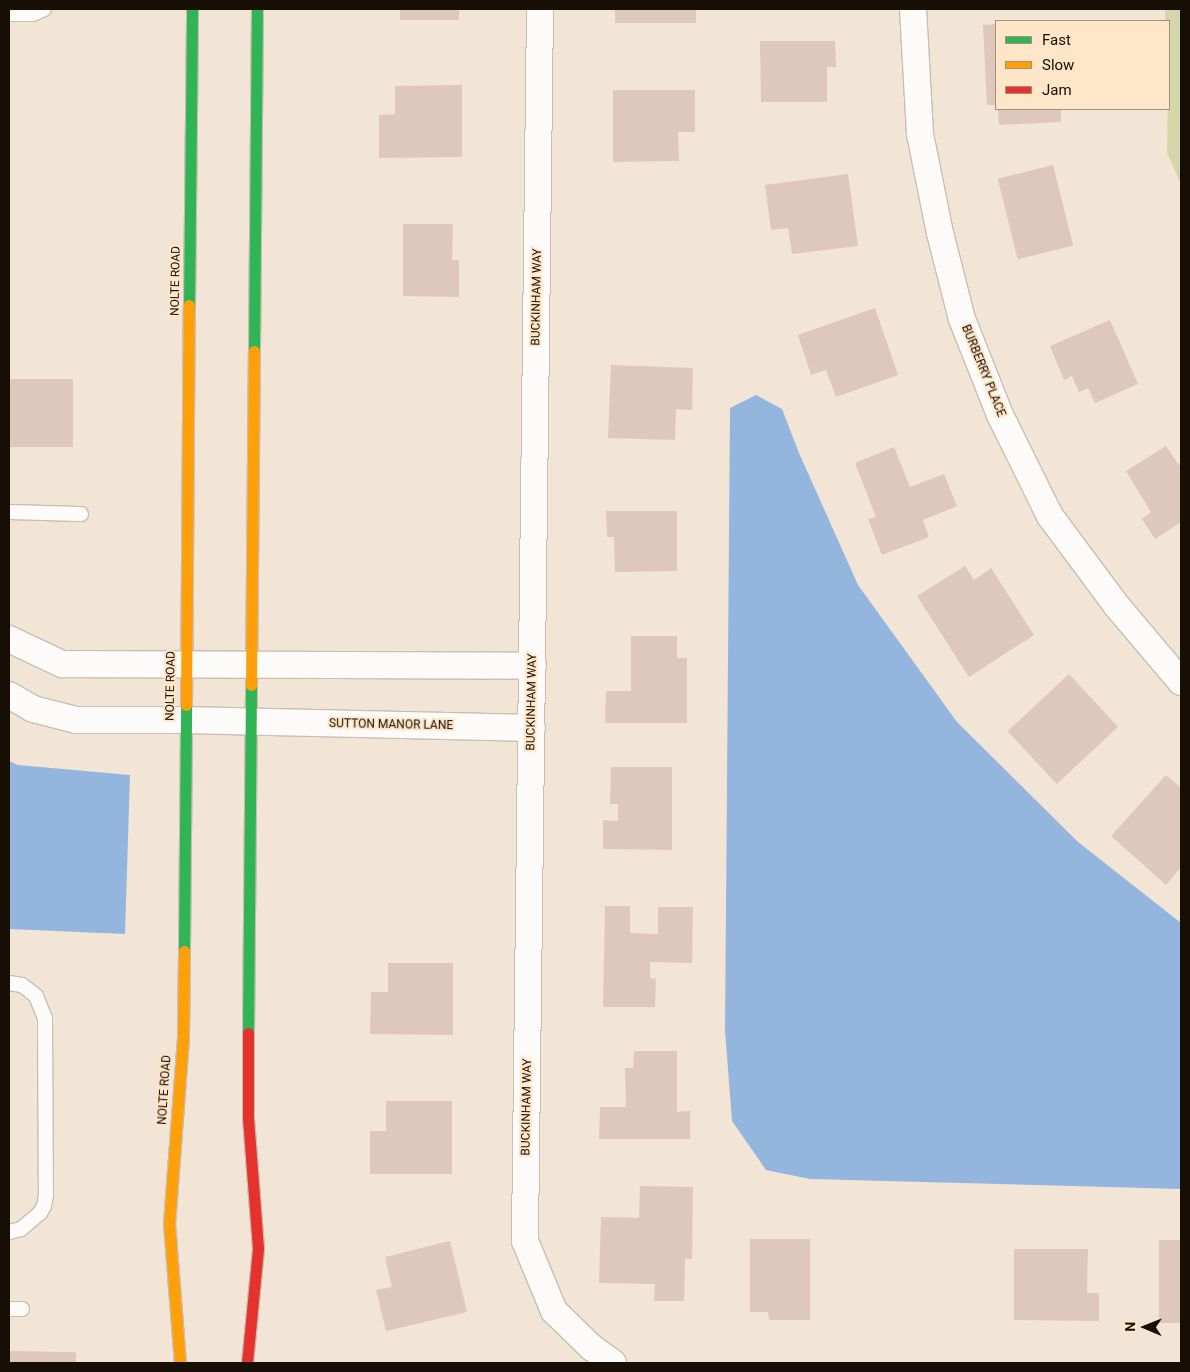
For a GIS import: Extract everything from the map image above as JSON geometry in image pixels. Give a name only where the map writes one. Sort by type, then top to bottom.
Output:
[{"type":"street","name":"NOLTE ROAD","points":[[180,1363],[169,1224],[183,1037],[184,720],[192,9]]},
{"type":"street","points":[[246,1363],[258,1248],[248,1108],[258,9]]},
{"type":"street","name":"BUCKINHAM WAY","points":[[540,9],[526,1240],[554,1311],[591,1347],[613,1363]]},
{"type":"street","name":"BURBERRY PLACE","points":[[913,9],[920,134],[940,233],[962,319],[1000,415],[1050,516],[1116,605],[1181,682]]},
{"type":"street","points":[[9,639],[62,664],[533,666]]},
{"type":"street","name":"SUTTON MANOR LANE","points":[[9,695],[33,709],[76,720],[184,720],[532,728]]},
{"type":"lane","points":[[9,14],[33,14],[44,9]]},
{"type":"lane","points":[[9,512],[81,514]]},
{"type":"lane","points":[[9,983],[22,985],[36,996],[45,1018],[46,1185],[44,1206],[40,1214],[21,1230],[9,1232]]},
{"type":"green space","points":[[1165,9],[1181,9],[1181,184],[1167,153],[1168,110],[1170,110],[1170,20],[1165,20]]},
{"type":"water","points":[[756,395],[782,409],[799,453],[858,585],[957,722],[1078,842],[1181,923],[1181,1189],[810,1179],[766,1170],[732,1121],[725,1030],[730,408]]},
{"type":"water","points":[[9,761],[18,765],[130,775],[125,934],[9,929]]},
{"type":"building","points":[[400,9],[459,9],[459,20],[400,20]]},
{"type":"building","points":[[615,9],[696,9],[696,23],[615,23]]},
{"type":"building","points":[[995,24],[995,105],[987,105],[983,25]]},
{"type":"building","points":[[760,41],[835,41],[836,67],[827,67],[827,102],[761,102]]},
{"type":"building","points":[[462,85],[462,157],[379,158],[379,115],[395,114],[395,86]]},
{"type":"building","points":[[613,90],[695,90],[695,132],[678,132],[679,161],[613,162]]},
{"type":"building","points":[[998,110],[1061,110],[1061,122],[999,125]]},
{"type":"building","points":[[1053,165],[1073,246],[1018,259],[998,179]]},
{"type":"building","points":[[848,174],[858,246],[792,254],[788,228],[771,230],[765,185]]},
{"type":"building","points":[[403,224],[453,224],[452,260],[459,260],[459,297],[403,296]]},
{"type":"building","points":[[875,308],[898,375],[836,397],[826,370],[811,375],[798,335]]},
{"type":"building","points":[[1110,320],[1138,384],[1095,403],[1088,388],[1079,392],[1072,376],[1064,380],[1050,346]]},
{"type":"building","points":[[611,365],[693,368],[692,410],[676,409],[675,440],[608,438]]},
{"type":"building","points":[[9,379],[73,379],[73,447],[9,447]]},
{"type":"building","points":[[1166,446],[1179,465],[1181,464],[1181,522],[1155,539],[1142,519],[1151,512],[1126,471]]},
{"type":"building","points":[[894,447],[910,487],[944,474],[957,506],[923,520],[929,537],[882,555],[868,519],[876,517],[855,463]]},
{"type":"building","points":[[606,511],[677,511],[677,571],[615,572],[614,537],[607,537]]},
{"type":"building","points":[[965,566],[974,580],[991,568],[1034,635],[969,677],[917,596]]},
{"type":"building","points":[[631,636],[677,636],[677,658],[687,658],[687,723],[605,723],[606,691],[631,691]]},
{"type":"building","points":[[1069,674],[1118,727],[1057,784],[1008,731]]},
{"type":"building","points":[[611,767],[672,767],[672,850],[603,849],[603,820],[618,821],[618,804],[610,804]]},
{"type":"building","points":[[1166,775],[1181,788],[1181,867],[1166,885],[1111,836]]},
{"type":"building","points":[[605,906],[630,906],[630,933],[658,934],[658,907],[693,907],[692,963],[650,962],[650,978],[656,979],[655,1007],[603,1007]]},
{"type":"building","points":[[388,963],[453,963],[453,1035],[370,1034],[371,992],[388,992]]},
{"type":"building","points":[[634,1051],[677,1051],[677,1112],[690,1111],[690,1139],[599,1139],[600,1107],[626,1107],[625,1068],[633,1068]]},
{"type":"building","points":[[386,1101],[452,1101],[452,1174],[370,1174],[370,1131],[386,1131]]},
{"type":"building","points":[[640,1186],[693,1187],[692,1259],[685,1259],[684,1301],[654,1301],[655,1284],[599,1283],[601,1217],[639,1218]]},
{"type":"building","points":[[750,1239],[810,1239],[810,1320],[769,1320],[768,1312],[750,1312]]},
{"type":"building","points":[[1159,1240],[1181,1240],[1181,1323],[1159,1323]]},
{"type":"building","points":[[450,1241],[467,1312],[386,1331],[376,1290],[392,1287],[385,1257]]},
{"type":"building","points":[[1014,1249],[1088,1249],[1087,1293],[1099,1293],[1099,1321],[1014,1320]]},
{"type":"building","points":[[9,1351],[76,1352],[76,1363],[9,1363]]},
{"type":"traffic: fast","points":[[189,305],[192,9]]},
{"type":"traffic: fast","points":[[254,351],[257,9]]},
{"type":"traffic: fast","points":[[248,1033],[251,685]]},
{"type":"traffic: fast","points":[[184,951],[186,705]]},
{"type":"traffic: slow","points":[[186,705],[189,305]]},
{"type":"traffic: slow","points":[[251,685],[254,351]]},
{"type":"traffic: slow","points":[[180,1363],[169,1224],[183,1037],[184,951]]},
{"type":"traffic: jam","points":[[247,1363],[258,1248],[248,1117],[248,1033]]}]
